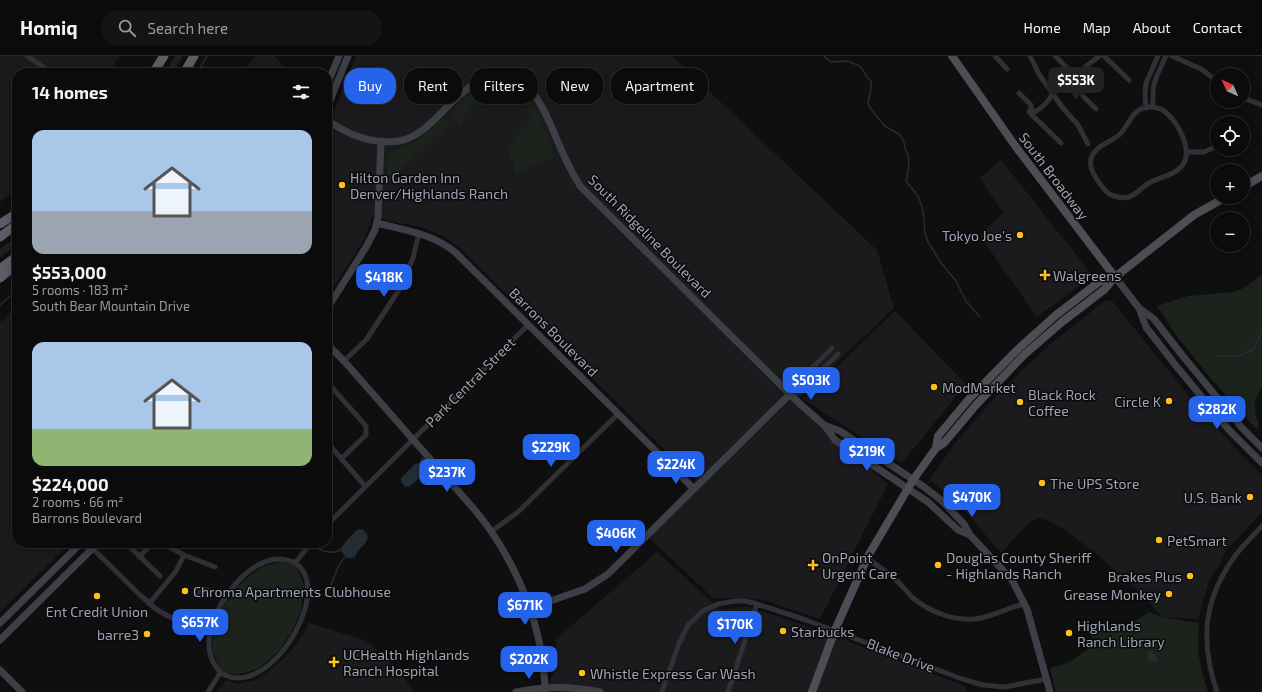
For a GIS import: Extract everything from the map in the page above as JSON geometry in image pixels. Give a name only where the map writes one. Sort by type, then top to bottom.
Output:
[{"type":"highway","points":[[157,68],[164,56]]},
{"type":"highway","points":[[187,68],[194,56]]},
{"type":"highway","points":[[0,224],[12,216]]},
{"type":"highway","points":[[0,237],[12,228]]},
{"type":"highway","points":[[0,269],[12,260]]},
{"type":"highway","points":[[0,278],[12,268]]},
{"type":"main road","name":"South Broadway","points":[[952,56],[1016,147],[1115,277]]},
{"type":"main road","points":[[1250,183],[1262,176]]},
{"type":"main road","points":[[812,692],[835,630],[867,558],[913,480],[936,448],[944,443],[976,405],[1020,359],[1062,322],[1105,288],[1115,277],[1194,215],[1214,204]]},
{"type":"street","points":[[27,56],[45,68]]},
{"type":"street","points":[[332,72],[338,56]]},
{"type":"street","points":[[332,96],[348,56]]},
{"type":"street","points":[[995,56],[1007,69]]},
{"type":"street","points":[[1030,56],[1039,74],[1062,107],[1078,125],[1088,144]]},
{"type":"street","points":[[1055,56],[1074,74]]},
{"type":"street","points":[[1031,109],[1035,112],[1044,106],[1051,98],[1053,93],[1074,74],[1099,56]]},
{"type":"street","points":[[1104,56],[1129,80]]},
{"type":"street","points":[[1146,108],[1146,83],[1158,56]]},
{"type":"street","points":[[1152,107],[1154,84],[1166,56]]},
{"type":"street","points":[[1172,56],[1201,69],[1210,76]]},
{"type":"street","name":"South Ridgeline Boulevard","points":[[332,124],[357,136],[381,142],[399,141],[412,136],[427,127],[461,93],[474,84],[486,79],[501,78],[516,83],[531,91],[541,103],[571,172],[581,187],[790,394],[824,425],[835,440],[933,506],[958,530],[970,535]]},
{"type":"street","points":[[1068,81],[1096,109]]},
{"type":"street","points":[[1019,93],[1061,143]]},
{"type":"street","points":[[1250,101],[1262,105]]},
{"type":"street","points":[[1152,107],[1160,109],[1178,126],[1185,144],[1186,152],[1184,162],[1176,172],[1149,183],[1131,197],[1122,198],[1107,193],[1095,179],[1092,172],[1092,156],[1096,150],[1122,132],[1131,117],[1136,112],[1152,107]]},
{"type":"street","points":[[332,301],[373,235],[377,223],[381,142]]},
{"type":"street","points":[[1186,152],[1204,152],[1210,149]]},
{"type":"street","name":"Barrons Boulevard","points":[[377,223],[419,233],[441,242],[455,252],[694,489]]},
{"type":"street","points":[[344,361],[366,340],[399,290],[413,258],[419,233]]},
{"type":"street","name":"South Broadway","points":[[1115,277],[1139,308],[1154,320],[1243,429],[1262,448]]},
{"type":"street","name":"South Broadway","points":[[1139,308],[1146,327],[1173,362],[1228,429],[1262,463]]},
{"type":"street","name":"Park Central Street","points":[[332,520],[528,325]]},
{"type":"street","points":[[530,608],[581,591],[602,579],[619,564],[790,394],[794,385],[832,348]]},
{"type":"street","points":[[332,349],[492,531],[514,570],[530,608],[540,650],[545,690]]},
{"type":"street","points":[[790,394],[800,391],[838,354]]},
{"type":"street","points":[[332,388],[366,426],[366,435],[341,459]]},
{"type":"street","points":[[492,531],[518,512],[618,414]]},
{"type":"street","name":"South Ridgeline Boulevard","points":[[824,425],[840,431],[940,500],[964,524],[970,535]]},
{"type":"street","points":[[332,448],[365,486]]},
{"type":"street","points":[[1217,692],[1210,670],[1207,649],[1207,624],[1213,599],[1223,575],[1236,554],[1262,526]]},
{"type":"street","points":[[970,535],[1012,580],[1028,609],[1050,692]]},
{"type":"street","points":[[0,623],[76,548]]},
{"type":"street","points":[[0,640],[90,548]]},
{"type":"street","points":[[96,548],[150,604],[159,611],[172,618],[210,630]]},
{"type":"street","points":[[131,548],[160,576]]},
{"type":"street","points":[[139,557],[148,548]]},
{"type":"street","points":[[171,548],[184,555],[215,567]]},
{"type":"street","points":[[295,563],[306,548]]},
{"type":"street","points":[[150,604],[176,571],[184,555]]},
{"type":"street","points":[[867,558],[894,578],[920,603],[932,610],[950,617],[970,619],[980,618],[1025,604]]},
{"type":"street","points":[[274,559],[287,560],[295,563],[304,576],[308,594],[302,618],[291,640],[276,658],[256,673],[235,678],[220,673],[213,664],[210,656],[210,630],[216,614],[228,594],[238,581],[261,564],[274,559]]},
{"type":"street","name":"Blake Drive","points":[[662,692],[680,639],[693,619],[703,611],[718,604],[744,601],[758,604],[835,630],[962,679],[983,685],[1005,687],[1046,679]]},
{"type":"street","points":[[728,692],[758,604]]},
{"type":"street","points":[[0,670],[22,692]]},
{"type":"street","points":[[208,692],[220,673]]},
{"type":"street","points":[[516,692],[574,688],[600,692]]},
{"type":"shaded area","points":[[0,56],[120,56],[112,68],[12,68],[12,193],[0,202]]},
{"type":"shaded area","points":[[175,56],[183,56],[176,68],[168,68]]},
{"type":"shaded area","points":[[256,56],[274,56],[286,68],[245,68]]},
{"type":"shaded area","points":[[356,56],[672,56],[685,68],[611,68],[611,104],[708,104],[708,90],[877,250],[894,308],[794,403],[888,484],[820,619],[761,599],[713,598],[644,533],[696,480],[461,249],[445,237],[424,228],[372,217],[364,240],[332,289],[332,112],[333,113],[344,86],[344,104],[396,104],[396,68],[351,68]]},
{"type":"shaded area","points":[[470,94],[470,104],[475,104],[464,115],[465,119],[460,125],[452,111],[458,104],[462,104],[462,100]]},
{"type":"shaded area","points":[[525,104],[532,104],[539,115],[552,147],[554,157],[516,174],[513,171],[515,168],[508,151],[516,143],[512,140],[531,121],[532,118],[525,110],[528,107]]},
{"type":"shaded area","points":[[443,118],[448,120],[450,123],[396,175],[394,172],[395,177],[388,182],[386,179],[388,153],[419,140]]},
{"type":"shaded area","points":[[1001,160],[1093,276],[1037,317],[980,236],[1003,213],[980,178]]},
{"type":"shaded area","points":[[12,240],[12,249],[0,257],[0,249]]},
{"type":"shaded area","points":[[1262,274],[1262,388],[1255,402],[1255,411],[1259,426],[1257,430],[1207,374],[1176,335],[1157,306],[1188,296],[1234,292],[1246,287]]},
{"type":"shaded area","points":[[1106,300],[1112,301],[1203,413],[1262,475],[1262,512],[1225,552],[1218,568],[1213,573],[1209,581],[1198,619],[1164,617],[1157,612],[1147,599],[1100,557],[1064,529],[1046,520],[1038,518],[1030,522],[1001,553],[964,510],[937,485],[929,480],[956,442],[1010,382],[1048,346]]},
{"type":"shaded area","points":[[12,310],[12,548],[65,548],[0,612],[0,323]]},
{"type":"shaded area","points":[[895,311],[966,384],[902,463],[803,399]]},
{"type":"shaded area","points":[[416,463],[421,465],[424,471],[422,475],[409,487],[406,486],[402,483],[401,478]]},
{"type":"shaded area","points":[[358,529],[363,530],[368,538],[354,558],[347,558],[342,552],[341,548]]},
{"type":"shaded area","points":[[657,552],[721,610],[746,606],[818,630],[965,686],[967,692],[544,692],[554,673],[556,639]]},
{"type":"shaded area","points":[[282,562],[296,566],[304,584],[301,612],[291,633],[278,652],[258,669],[238,675],[225,672],[219,666],[212,650],[213,632],[222,608],[234,590],[247,578],[263,566]]},
{"type":"shaded area","points":[[204,587],[210,588],[209,590],[212,594],[204,598],[196,597],[197,596],[195,594],[200,588],[201,590],[204,590]]},
{"type":"shaded area","points":[[1149,612],[1162,617],[1199,623],[1198,651],[1208,692],[1056,692],[1050,668],[1068,663],[1094,645],[1091,634],[1098,631],[1125,626],[1136,621]]},
{"type":"shaded area","name":"UCHealth Highlands Ranch Hospital","points":[[309,623],[365,640],[401,673],[414,692],[217,692],[226,680],[237,684],[255,680],[265,674],[285,657],[296,645]]},
{"type":"shaded area","points":[[1152,651],[1158,659],[1156,662],[1148,660],[1148,652]]},
{"type":"waterway","points":[[200,68],[207,56]]},
{"type":"waterway","points":[[824,56],[831,62],[846,61],[858,65],[871,81],[868,102],[870,108],[885,126],[900,135],[904,142],[908,155],[909,166],[906,181],[918,196],[920,201],[923,211],[925,233],[928,242],[941,263],[956,281],[966,301],[980,317]]},
{"type":"waterway","points":[[0,305],[12,294]]},
{"type":"waterway","points":[[1217,356],[1239,356],[1253,350],[1262,331]]},
{"type":"waterway","points":[[419,464],[423,458]]},
{"type":"waterway","points":[[317,548],[329,552],[341,550]]},
{"type":"waterway","points":[[329,590],[339,565],[345,557]]},
{"type":"place","name":"Hilton Garden Inn Denver/Highlands Ranch","points":[[342,185]]},
{"type":"place","name":"Tokyo Joe's","points":[[1020,235]]},
{"type":"place","name":"Walgreens","points":[[1045,275]]},
{"type":"place","name":"ModMarket","points":[[934,387]]},
{"type":"place","name":"Circle K","points":[[1169,401]]},
{"type":"place","name":"Black Rock Coffee","points":[[1020,402]]},
{"type":"place","name":"The UPS Store","points":[[1042,483]]},
{"type":"place","name":"U.S. Bank","points":[[1250,497]]},
{"type":"place","name":"PetSmart","points":[[1159,540]]},
{"type":"place","name":"OnPoint Urgent Care","points":[[813,565]]},
{"type":"place","name":"Douglas County Sheriff - Highlands Ranch","points":[[938,565]]},
{"type":"place","name":"Brakes Plus","points":[[1190,576]]},
{"type":"place","name":"Chroma Apartments Clubhouse","points":[[185,591]]},
{"type":"place","name":"Grease Monkey","points":[[1169,594]]},
{"type":"place","name":"Ent Credit Union","points":[[97,596]]},
{"type":"place","name":"Starbucks","points":[[783,631]]},
{"type":"place","name":"Highlands Ranch Library","points":[[1069,633]]},
{"type":"place","name":"barre3","points":[[147,634]]},
{"type":"place","name":"UCHealth Highlands Ranch Hospital","points":[[334,662]]},
{"type":"place","name":"Whistle Express Car Wash","points":[[582,673]]}]
